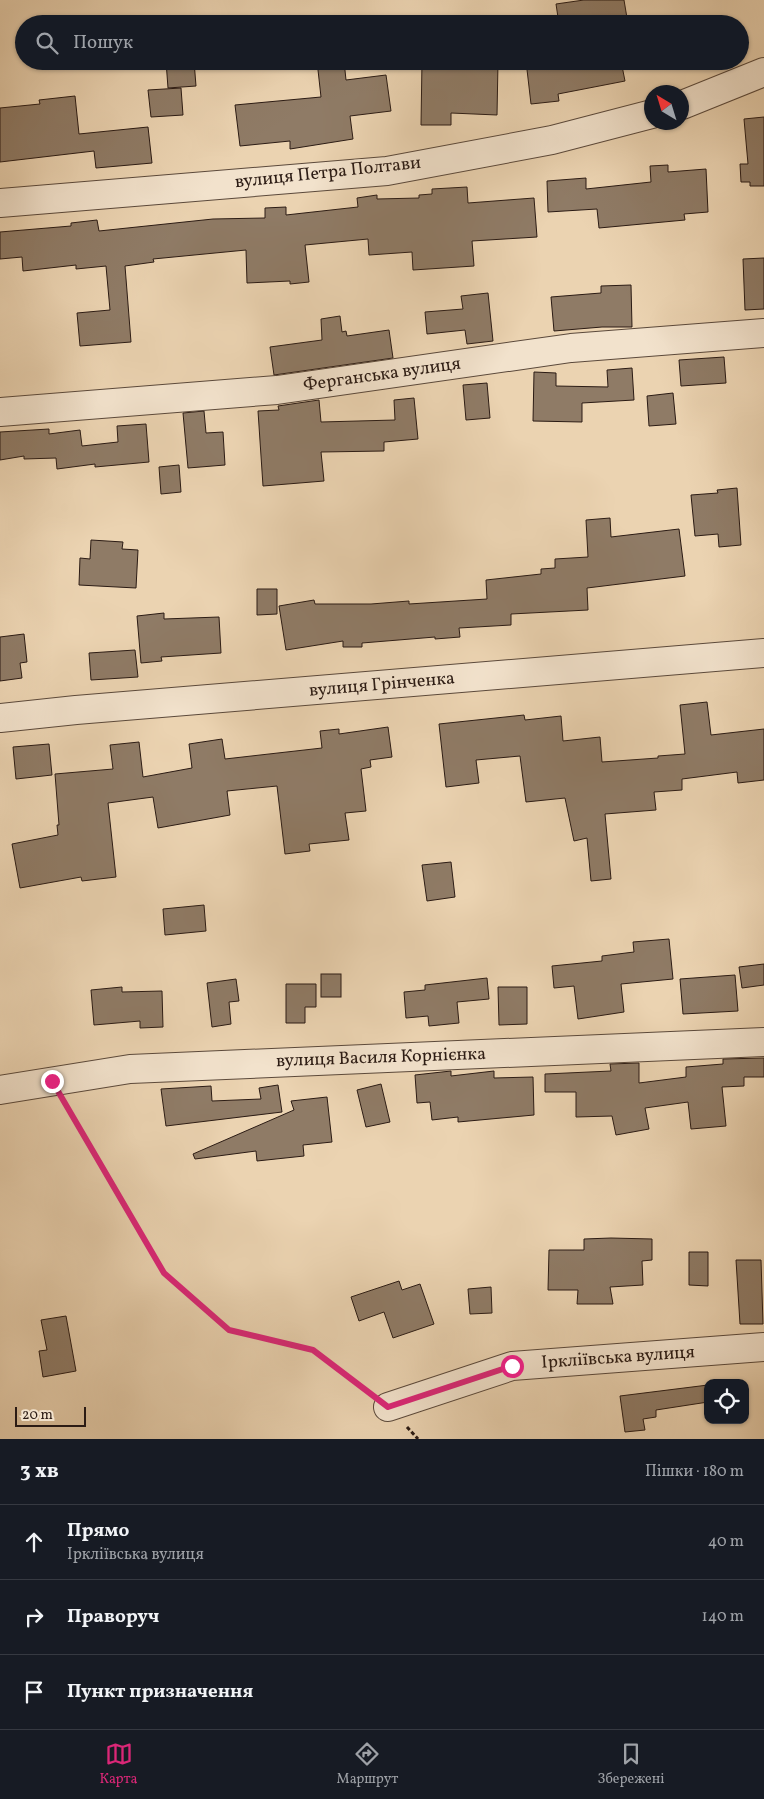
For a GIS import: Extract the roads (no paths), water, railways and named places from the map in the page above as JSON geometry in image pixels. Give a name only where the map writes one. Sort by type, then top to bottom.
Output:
[{"type":"street","points":[[689,102],[764,72]]},
{"type":"street","name":"вулиця Петра Полтави","points":[[0,203],[387,171],[552,140],[644,116]]},
{"type":"street","name":"Ферганська вулиця","points":[[0,412],[276,390],[571,348],[764,333]]},
{"type":"street","name":"вулиця Грінченка","points":[[0,718],[76,710],[764,654]]},
{"type":"street","name":"вулиця Василя Корнієнка","points":[[0,1090],[130,1069],[764,1042]]},
{"type":"street","name":"Іркліївська вулиця","points":[[388,1407],[512,1366],[764,1347]]}]
